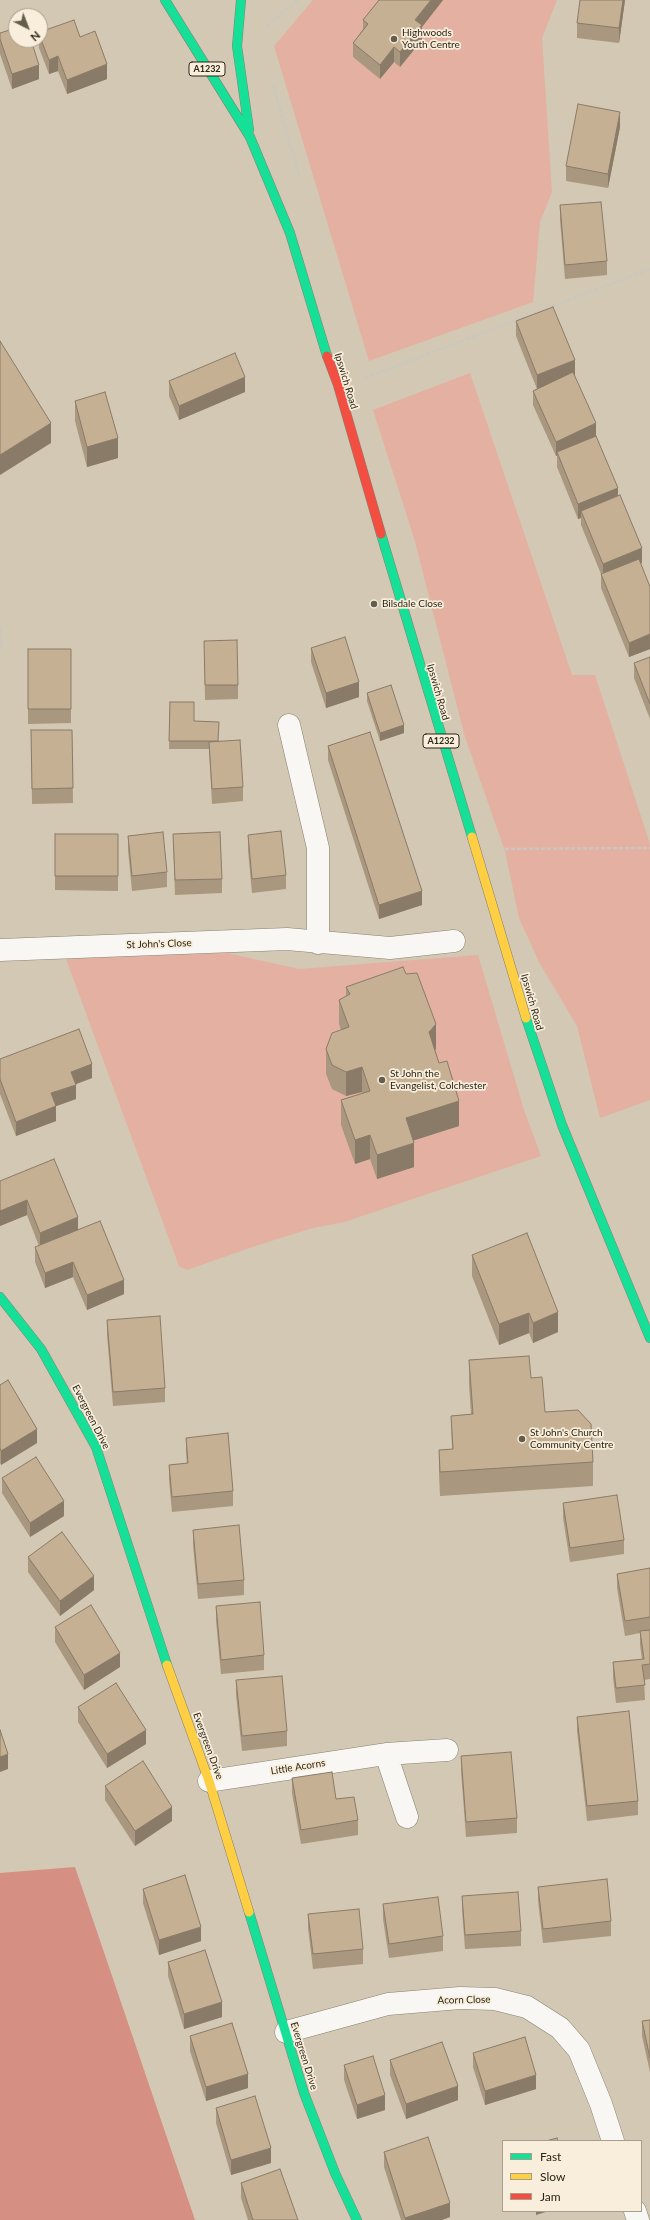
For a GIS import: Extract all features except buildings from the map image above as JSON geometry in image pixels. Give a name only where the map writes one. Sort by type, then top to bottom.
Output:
[{"type":"main road","name":"Ipswich Road","points":[[165,0],[250,137],[290,233],[322,341],[338,385],[440,737],[478,857],[535,1050],[562,1125],[650,1338]]},
{"type":"main road","name":"Ipswich Road","points":[[241,0],[237,46],[250,137]]},
{"type":"main road","name":"Evergreen Drive","points":[[0,1297],[41,1349],[96,1447],[157,1636],[209,1781],[304,2093],[335,2174],[357,2220]]},
{"type":"street","points":[[289,725],[318,848],[318,943]]},
{"type":"street","name":"St John's Close","points":[[0,950],[287,939],[318,943],[390,948],[454,941]]},
{"type":"street","name":"Little Acorns","points":[[209,1781],[386,1754],[447,1750]]},
{"type":"street","points":[[386,1754],[407,1817]]},
{"type":"street","name":"Acorn Close","points":[[286,2032],[388,2004],[460,1998],[495,1999],[527,2007],[560,2028],[579,2050],[601,2104],[613,2140]]},
{"type":"path","points":[[264,28],[298,0]]},
{"type":"path","points":[[271,78],[301,184]]},
{"type":"path","points":[[338,385],[357,381],[650,269]]},
{"type":"path","points":[[0,629],[2,647],[0,648]]},
{"type":"path","points":[[502,849],[650,848]]},
{"type":"shaded area","points":[[313,0],[557,0],[542,38],[552,192],[540,222],[533,302],[369,361],[274,46]]},
{"type":"shaded area","points":[[470,373],[572,675],[595,675],[650,844],[650,1100],[600,1118],[577,1026],[539,962],[519,918],[505,851],[465,737],[414,538],[373,410]]},
{"type":"shaded area","points":[[227,953],[299,969],[478,955],[524,1110],[541,1156],[344,1222],[313,1228],[255,1246],[187,1270],[179,1266],[66,959]]},
{"type":"shaded area","points":[[75,1867],[195,2220],[0,2220],[0,1873]]},
{"type":"traffic: fast","points":[[165,0],[250,137],[290,233],[327,356]]},
{"type":"traffic: fast","points":[[241,0],[237,46],[249,130]]},
{"type":"traffic: fast","points":[[381,534],[472,837]]},
{"type":"traffic: fast","points":[[526,1018],[562,1125],[650,1338]]},
{"type":"traffic: fast","points":[[0,1297],[41,1349],[96,1447],[167,1665]]},
{"type":"traffic: fast","points":[[249,1912],[304,2093],[335,2173],[357,2220]]},
{"type":"traffic: slow","points":[[472,837],[526,1018]]},
{"type":"traffic: slow","points":[[167,1665],[209,1781],[249,1912]]},
{"type":"traffic: jam","points":[[327,356],[338,385],[381,534]]},
{"type":"place","name":"Highwoods Youth Centre","points":[[394,39]]},
{"type":"place","name":"Bilsdale Close","points":[[374,604]]},
{"type":"place","name":"St John the Evangelist, Colchester","points":[[382,1080]]},
{"type":"place","name":"St John's Church Community Centre","points":[[522,1439]]}]
